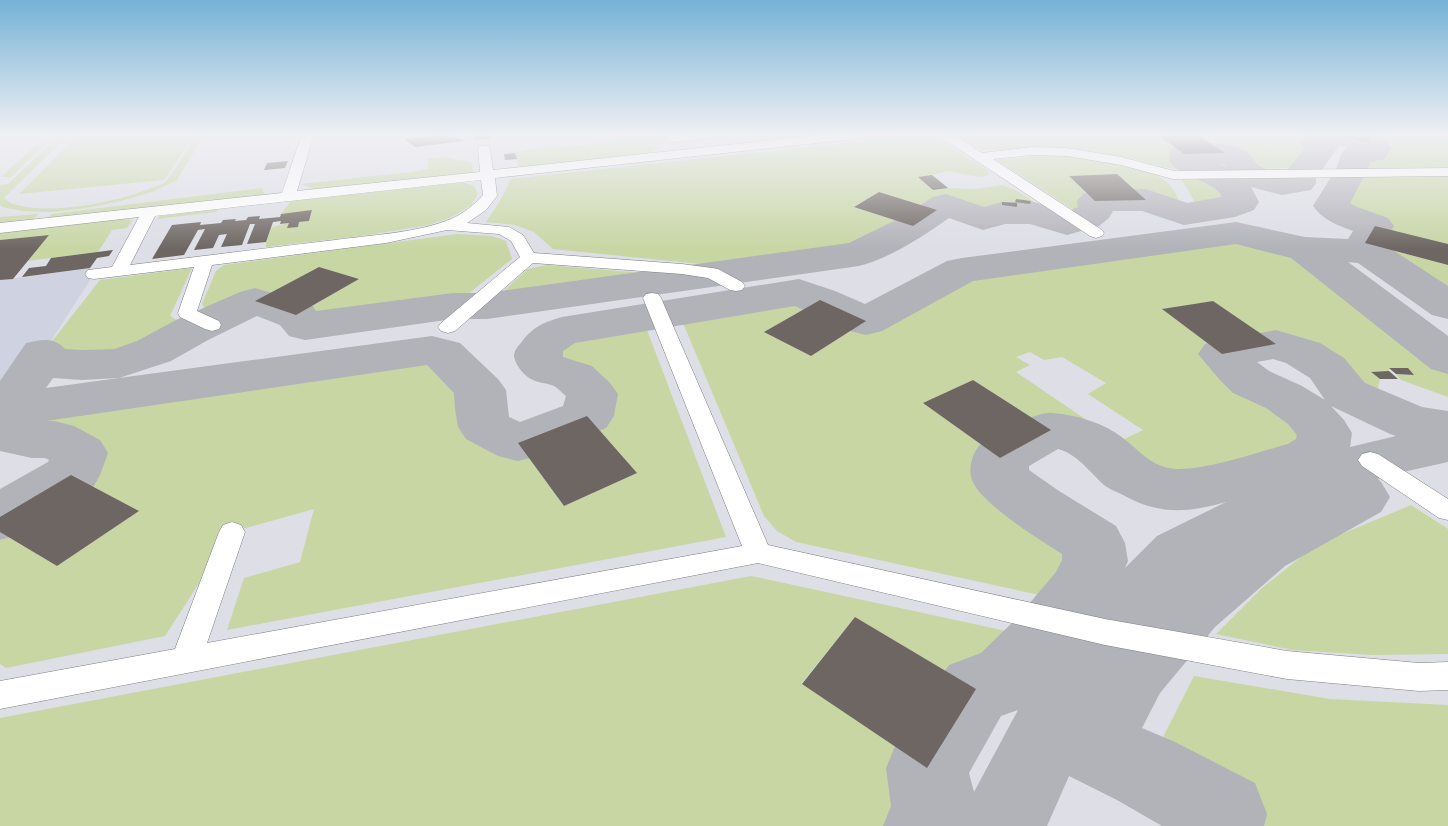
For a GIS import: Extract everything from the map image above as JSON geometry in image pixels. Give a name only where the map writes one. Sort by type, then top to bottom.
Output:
[{"type":"lane","points":[[288,196],[296,173]]},
{"type":"lane","points":[[0,228],[228,214],[232,202],[502,173]]},
{"type":"lane","points":[[1004,173],[1096,233]]},
{"type":"lane","points":[[1165,173],[1173,175],[1398,173]]},
{"type":"lane","points":[[94,274],[386,238],[445,226],[459,222],[482,207],[490,196],[488,174]]},
{"type":"lane","points":[[267,216],[273,197]]},
{"type":"lane","points":[[118,272],[146,218]]},
{"type":"lane","points":[[445,226],[503,230],[517,238],[529,258]]},
{"type":"lane","points":[[448,327],[529,258],[682,269],[712,273],[736,286]]},
{"type":"lane","points":[[205,260],[187,313],[212,325]]},
{"type":"lane","points":[[652,298],[758,553]]},
{"type":"lane","points":[[1370,460],[1448,511]]},
{"type":"lane","points":[[186,660],[232,532]]},
{"type":"lane","points":[[0,695],[758,553],[1105,632],[1287,665],[1419,677],[1448,676]]},
{"type":"shaded area","points":[[90,268],[94,274],[0,420],[0,280]]},
{"type":"green space","points":[[6,173],[16,173],[11,177],[1,177]]},
{"type":"green space","points":[[20,173],[30,173],[4,198],[13,204],[29,207],[46,209],[64,208],[83,206],[121,198],[161,185],[173,173],[181,173],[176,181],[152,192],[121,201],[86,208],[52,212],[23,211],[2,207],[0,205],[0,185],[8,184]]},
{"type":"green space","points":[[40,173],[169,173],[164,180],[19,194]]},
{"type":"green space","points":[[407,173],[473,173],[313,189],[301,184]]},
{"type":"green space","points":[[570,173],[942,173],[932,175],[948,188],[974,189],[1003,185],[1019,192],[1067,224],[1034,213],[1002,213],[983,219],[946,205],[937,210],[879,192],[854,207],[913,226],[859,254],[750,269],[553,249],[534,232],[515,225],[486,222],[503,196],[510,179]]},
{"type":"green space","points":[[957,173],[988,173],[989,175],[979,177]]},
{"type":"green space","points":[[1016,173],[1149,173],[1159,177],[1172,187],[1180,202],[1184,214],[1146,200],[1117,174],[1069,176],[1095,201],[1096,210],[1086,218]]},
{"type":"green space","points":[[1448,176],[1448,244],[1373,226],[1344,214],[1331,206],[1348,177]]},
{"type":"green space","points":[[1258,177],[1299,177],[1299,183],[1283,185],[1273,184]]},
{"type":"green space","points":[[1224,179],[1240,196],[1241,202],[1222,209],[1200,211],[1182,180]]},
{"type":"green space","points":[[463,182],[474,186],[478,194],[471,205],[452,217],[429,225],[368,235],[266,247],[266,242],[272,227],[289,223],[298,227],[299,222],[309,221],[312,211],[281,214],[291,201]]},
{"type":"green space","points":[[262,188],[265,195],[47,218],[52,214]]},
{"type":"green space","points":[[219,209],[216,212],[157,219],[159,216]]},
{"type":"green space","points":[[38,214],[32,221],[0,224],[0,217]]},
{"type":"green space","points":[[122,218],[132,221],[127,228],[112,230],[98,252],[27,261],[48,235],[0,240],[0,232]]},
{"type":"green space","points":[[1236,233],[1305,249],[1448,359],[1448,397],[1401,380],[1396,374],[1414,375],[1407,368],[1389,368],[1389,371],[1372,373],[1380,379],[1374,405],[1347,394],[1327,368],[1303,353],[1276,344],[1213,301],[1163,309],[1222,354],[1251,382],[1284,397],[1307,412],[1325,433],[1321,449],[1308,458],[1232,481],[1191,489],[1172,490],[1157,487],[1141,481],[1114,462],[1102,450],[1143,430],[1088,394],[1106,383],[1062,357],[1044,360],[1030,352],[1016,357],[1030,365],[1016,372],[1091,423],[1079,436],[1051,430],[973,380],[924,403],[1000,458],[1001,479],[1037,507],[1093,543],[1095,561],[1080,591],[1053,598],[796,542],[777,531],[764,516],[678,311],[799,292],[820,300],[765,332],[811,356],[866,321],[962,270]]},
{"type":"green space","points":[[457,234],[492,236],[506,241],[512,259],[453,306],[305,326],[296,315],[359,279],[319,267],[255,301],[222,315],[206,310],[202,304],[216,271],[224,265]]},
{"type":"green space","points":[[1365,243],[1448,265],[1448,306],[1368,251]]},
{"type":"green space","points":[[547,265],[689,277],[487,306],[528,269]]},
{"type":"green space","points":[[192,268],[170,316],[192,330],[166,345],[129,360],[111,364],[76,365],[51,363],[43,353],[100,280]]},
{"type":"green space","points":[[642,317],[726,537],[227,630],[244,578],[300,562],[314,509],[232,532],[165,636],[6,668],[0,664],[0,532],[57,566],[139,511],[71,475],[82,445],[54,439],[32,440],[8,435],[1,420],[32,407],[59,402],[416,351],[432,350],[443,353],[480,390],[481,409],[485,427],[518,443],[564,506],[637,473],[587,416],[592,394],[574,377],[545,367],[539,359],[539,351],[548,339],[562,331]]},
{"type":"green space","points":[[1411,505],[1448,529],[1448,654],[1372,655],[1292,650],[1216,634],[1262,588],[1316,545]]},
{"type":"green space","points":[[751,576],[1043,639],[1003,682],[976,689],[855,617],[802,683],[927,768],[935,810],[927,826],[0,826],[0,718]]},
{"type":"green space","points":[[1194,676],[1330,699],[1448,705],[1448,826],[1220,826],[1224,814],[1146,771]]},
{"type":"building","points":[[1117,174],[1146,200],[1095,201],[1069,176]]},
{"type":"building","points":[[932,175],[948,188],[933,190],[918,177]]},
{"type":"building","points":[[879,192],[937,210],[913,226],[854,207]]},
{"type":"building","points":[[1016,199],[1031,201],[1030,204],[1015,202]]},
{"type":"building","points":[[1002,202],[1017,203],[1017,207],[1002,205]]},
{"type":"building","points":[[312,210],[309,221],[299,222],[298,227],[287,228],[289,223],[280,224],[281,221],[273,222],[266,242],[247,244],[255,224],[250,224],[242,245],[221,247],[227,234],[219,235],[213,248],[194,250],[205,229],[198,230],[184,255],[152,259],[172,225],[201,222],[200,225],[221,223],[223,220],[246,220],[248,217],[260,216],[259,219],[280,217],[281,214]]},
{"type":"building","points":[[1375,226],[1448,244],[1448,265],[1365,243]]},
{"type":"building","points":[[49,235],[13,279],[0,280],[0,240]]},
{"type":"building","points":[[113,250],[109,256],[97,258],[90,268],[22,277],[29,268],[46,266],[51,258]]},
{"type":"building","points":[[319,267],[359,279],[296,315],[255,301]]},
{"type":"building","points":[[820,300],[866,321],[811,356],[764,332]]},
{"type":"building","points":[[1213,301],[1276,344],[1222,354],[1162,309]]},
{"type":"building","points":[[1389,368],[1408,368],[1414,375],[1396,374]]},
{"type":"building","points":[[1389,371],[1398,379],[1380,379],[1371,372]]},
{"type":"building","points":[[973,380],[1051,430],[1000,458],[923,403]]},
{"type":"building","points":[[587,416],[637,473],[564,506],[518,443]]},
{"type":"building","points":[[71,475],[139,511],[57,566],[0,532],[0,517]]},
{"type":"building","points":[[855,617],[976,689],[927,768],[802,684]]},
{"type":"taxiway","points":[[1211,173],[1228,182],[1239,194],[1241,202],[1222,209],[1184,214],[1146,200],[1095,201],[1096,210],[1086,218],[1067,224],[1034,213],[1002,213],[983,219],[946,205],[913,226],[859,254],[487,306],[453,306],[305,326],[296,315],[255,301],[192,330],[154,351],[119,363],[82,365],[51,363],[43,353],[1,420],[32,407],[59,402],[416,351],[432,350],[443,353],[480,390],[481,409],[485,427],[518,443],[587,416],[592,394],[574,377],[545,367],[540,362],[538,356],[542,346],[562,331],[799,292],[866,321],[962,270],[1236,233],[1305,249]]},
{"type":"taxiway","points":[[1249,173],[1264,181],[1282,185],[1299,183],[1299,177],[1303,173]]},
{"type":"taxiway","points":[[1350,173],[1331,206],[1344,215],[1375,226],[1365,243],[1368,251]]},
{"type":"taxiway","points":[[1305,249],[1368,251]]},
{"type":"taxiway","points":[[1305,249],[1448,359]]},
{"type":"taxiway","points":[[1359,250],[1368,251]]},
{"type":"taxiway","points":[[1368,251],[1448,306]]},
{"type":"taxiway","points":[[1308,458],[1321,449],[1325,433],[1307,412],[1284,397],[1251,382],[1222,354],[1276,344],[1303,353],[1327,368],[1347,394],[1409,422],[1448,429]]},
{"type":"taxiway","points":[[0,420],[8,435],[32,440],[54,439],[80,453],[71,475],[0,517]]},
{"type":"taxiway","points":[[927,826],[935,810],[927,768],[976,689],[1003,682],[1043,639],[1080,591],[1095,561],[1093,543],[1037,507],[1001,479],[1000,458],[1051,430],[1079,436],[1102,450],[1126,472],[1158,488],[1189,490],[1217,484],[1308,458]]},
{"type":"taxiway","points":[[1333,477],[1370,460],[1448,444]]},
{"type":"taxiway","points":[[1308,458],[1333,477]]},
{"type":"taxiway","points":[[1003,826],[1063,702],[1105,632],[1180,554],[1284,499],[1333,477]]},
{"type":"taxiway","points":[[1220,826],[1224,814],[1146,771],[1094,747],[1111,709],[1134,670],[1191,607],[1262,549],[1360,497],[1333,477]]}]
